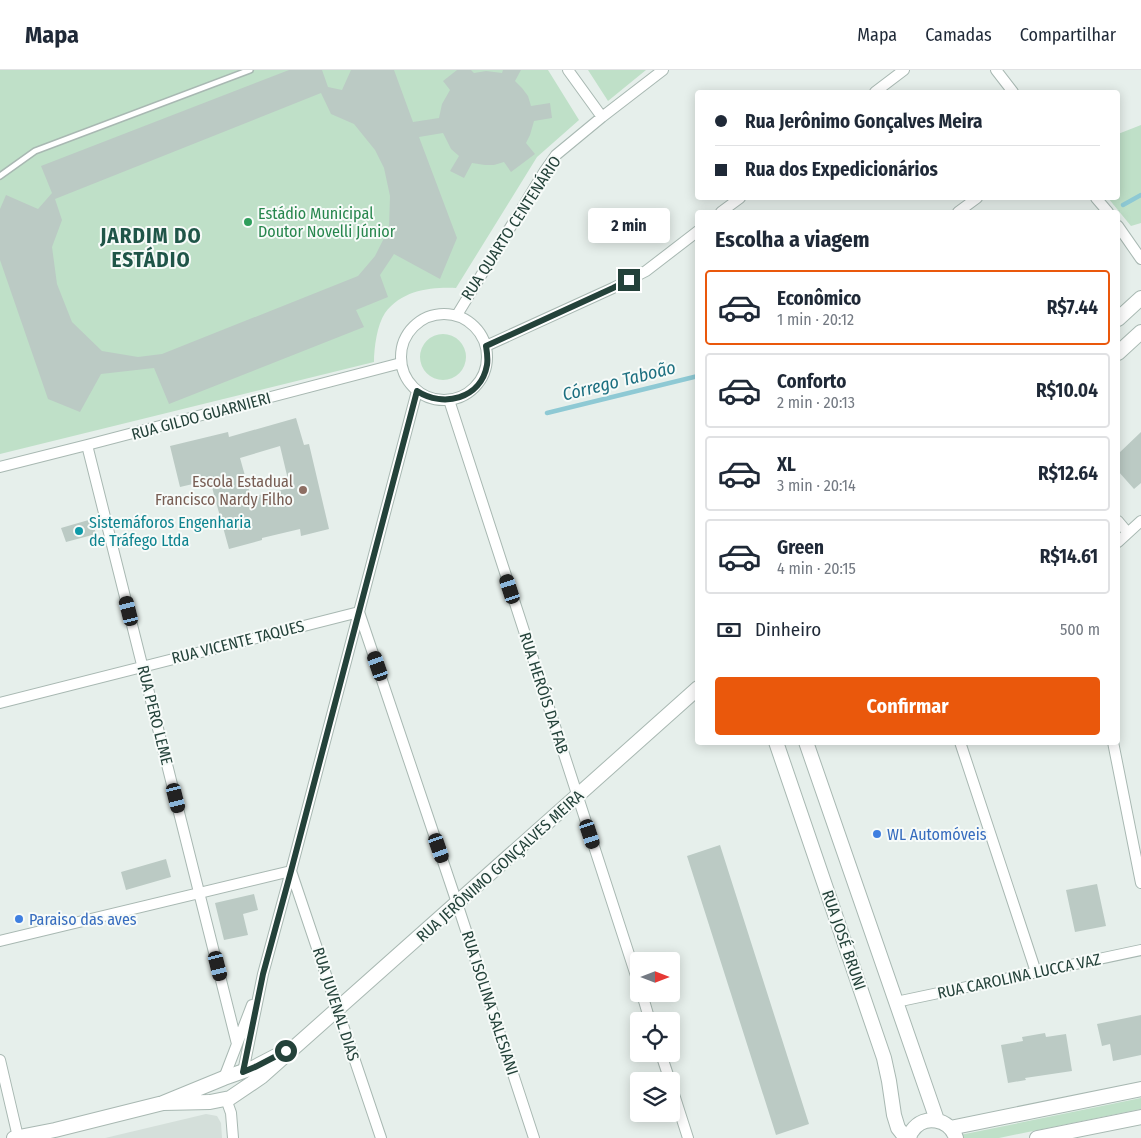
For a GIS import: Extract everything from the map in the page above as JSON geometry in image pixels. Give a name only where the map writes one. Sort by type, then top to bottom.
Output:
[{"type":"street","points":[[568,70],[602,117]]},
{"type":"street","name":"RUA QUARTO CENTENÁRIO","points":[[457,315],[556,155],[663,70]]},
{"type":"street","points":[[878,90],[904,70]]},
{"type":"street","points":[[996,70],[1011,90]]},
{"type":"street","points":[[724,210],[737,200]]},
{"type":"street","points":[[961,210],[974,200]]},
{"type":"street","points":[[1098,200],[1106,210]]},
{"type":"street","points":[[1120,229],[1141,259]]},
{"type":"street","points":[[486,346],[646,271],[695,233]]},
{"type":"street","points":[[1120,316],[1141,298]]},
{"type":"street","points":[[444,313],[467,319],[476,326],[486,346],[488,356],[480,381],[469,393],[449,400],[432,399],[417,391],[409,383],[401,363],[404,339],[411,328],[420,320],[432,315],[444,313]]},
{"type":"street","points":[[1120,351],[1141,332]]},
{"type":"street","name":"RUA GILDO GUARNIERI","points":[[0,467],[401,363]]},
{"type":"street","points":[[233,1138],[231,1097],[240,1084],[263,974],[417,391]]},
{"type":"street","name":"RUA HERÓIS DA FAB","points":[[449,400],[630,957]]},
{"type":"street","name":"RUA PERO LEME","points":[[87,445],[237,1044]]},
{"type":"street","points":[[1120,540],[1141,521]]},
{"type":"street","points":[[1120,524],[1128,533]]},
{"type":"street","name":"RUA VICENTE TAQUES","points":[[0,703],[359,612]]},
{"type":"street","name":"RUA ISOLINA SALESIANI","points":[[359,612],[534,1138]]},
{"type":"street","name":"RUA JERÔNIMO GONÇALVES MEIRA","points":[[163,1104],[210,1102],[231,1097],[261,1077],[695,691]]},
{"type":"street","name":"RUA JOSÉ BRUNI","points":[[777,745],[884,1058],[898,1128],[907,1138]]},
{"type":"street","name":"RUA JOSÉ BRUNI","points":[[807,745],[937,1120]]},
{"type":"street","points":[[961,745],[1036,972]]},
{"type":"street","points":[[1115,745],[1141,883]]},
{"type":"street","points":[[0,941],[291,871]]},
{"type":"street","name":"RUA JUVENAL DIAS","points":[[291,871],[381,1138]]},
{"type":"street","name":"RUA CAROLINA LUCCA VAZ","points":[[896,1002],[1141,950]]},
{"type":"street","points":[[231,1097],[222,1093],[224,1078],[263,974]]},
{"type":"street","name":"RUA JERÔNIMO GONÇALVES MEIRA","points":[[17,1138],[163,1104],[255,1067],[301,1042]]},
{"type":"street","points":[[0,1060],[17,1138]]},
{"type":"street","points":[[907,1138],[918,1124],[927,1120],[937,1120],[944,1123],[953,1133],[1141,1089]]},
{"type":"street","points":[[680,1113],[688,1138]]},
{"type":"street","points":[[1038,1138],[1141,1117]]},
{"type":"street","name":"RUA JERÔNIMO GONÇALVES MEIRA","points":[[44,1138],[55,1130]]},
{"type":"lane","points":[[0,176],[35,151],[250,70]]},
{"type":"shaded area","points":[[206,1114],[217,1116],[221,1123],[222,1138],[105,1138]]},
{"type":"green space","name":"Estádio Municipal Doutor Novelli Júnior","points":[[0,70],[548,70],[579,120],[537,157],[456,288],[427,289],[408,295],[392,305],[385,313],[376,337],[374,362],[0,454]]},
{"type":"green space","points":[[588,70],[646,70],[608,101]]},
{"type":"green space","points":[[1141,125],[1141,223],[1131,226],[1120,210],[1110,200],[1120,200],[1120,133]]},
{"type":"green space","points":[[448,334],[460,340],[465,348],[465,366],[460,374],[452,379],[438,380],[426,374],[421,366],[420,352],[426,340],[434,335]]},
{"type":"green space","points":[[1141,1098],[1141,1109],[999,1138],[960,1138],[960,1135]]},
{"type":"building","points":[[289,70],[322,70],[328,87],[342,90],[351,70],[394,70],[413,122],[439,118],[442,104],[450,90],[443,81],[457,70],[471,70],[474,73],[486,71],[502,73],[503,70],[521,70],[515,81],[528,96],[531,106],[550,103],[552,118],[534,121],[526,143],[535,154],[511,172],[504,162],[494,165],[472,163],[464,178],[450,171],[459,156],[451,149],[443,133],[419,137],[457,238],[440,279],[394,254],[380,275],[388,297],[356,310],[364,327],[169,404],[154,368],[101,374],[80,412],[48,399],[0,260],[0,209],[6,195],[38,209],[52,193],[41,166]],"holes":[[[321,93],[331,114],[354,124],[375,150],[384,168],[390,196],[389,228],[375,256],[358,276],[162,354],[138,357],[102,351],[72,322],[57,284],[52,247],[62,220],[55,199]]]},
{"type":"building","points":[[296,418],[304,445],[309,444],[329,529],[301,536],[300,529],[262,538],[262,540],[229,549],[210,480],[180,487],[170,446],[228,432],[229,437]],"holes":[[[280,446],[290,488],[251,497],[240,458]]]},
{"type":"building","points":[[1141,432],[1141,483],[1134,489],[1120,473],[1120,452]]},
{"type":"building","name":"Sistemáforos Engenharia de Tráfego Ltda","points":[[92,519],[96,534],[66,542],[61,528]]},
{"type":"building","points":[[720,845],[809,1124],[776,1135],[687,856]]},
{"type":"building","points":[[166,859],[171,877],[126,890],[121,872]]},
{"type":"building","points":[[1097,884],[1106,926],[1075,932],[1066,890]]},
{"type":"building","points":[[254,894],[258,910],[243,914],[248,935],[224,940],[215,903]]},
{"type":"building","points":[[1141,1015],[1141,1055],[1113,1061],[1110,1044],[1102,1046],[1097,1024]]},
{"type":"building","points":[[1045,1033],[1046,1037],[1066,1034],[1072,1071],[1025,1078],[1026,1080],[1008,1083],[1001,1045],[1023,1041],[1022,1037]]},
{"type":"waterway","name":"Córrego Taboão","points":[[1123,205],[1141,195]]},
{"type":"waterway","name":"Córrego Taboão","points":[[547,413],[695,377]]},
{"type":"place","name":"Estádio Municipal Doutor Novelli Júnior","points":[[248,222]]},
{"type":"place","name":"Escola Estadual Francisco Nardy Filho","points":[[303,490]]},
{"type":"place","name":"Sistemáforos Engenharia de Tráfego Ltda","points":[[79,531]]},
{"type":"place","name":"WL Automóveis","points":[[877,834]]},
{"type":"place","name":"Paraiso das aves","points":[[19,919]]},
{"type":"district","name":"JARDIM DO ESTÁDIO","points":[[151,248]]},
{"type":"route","points":[[286,1051],[243,1072],[263,974],[417,391],[424,396],[440,400],[459,398],[469,393],[483,377],[488,356],[486,346],[629,280]]}]
